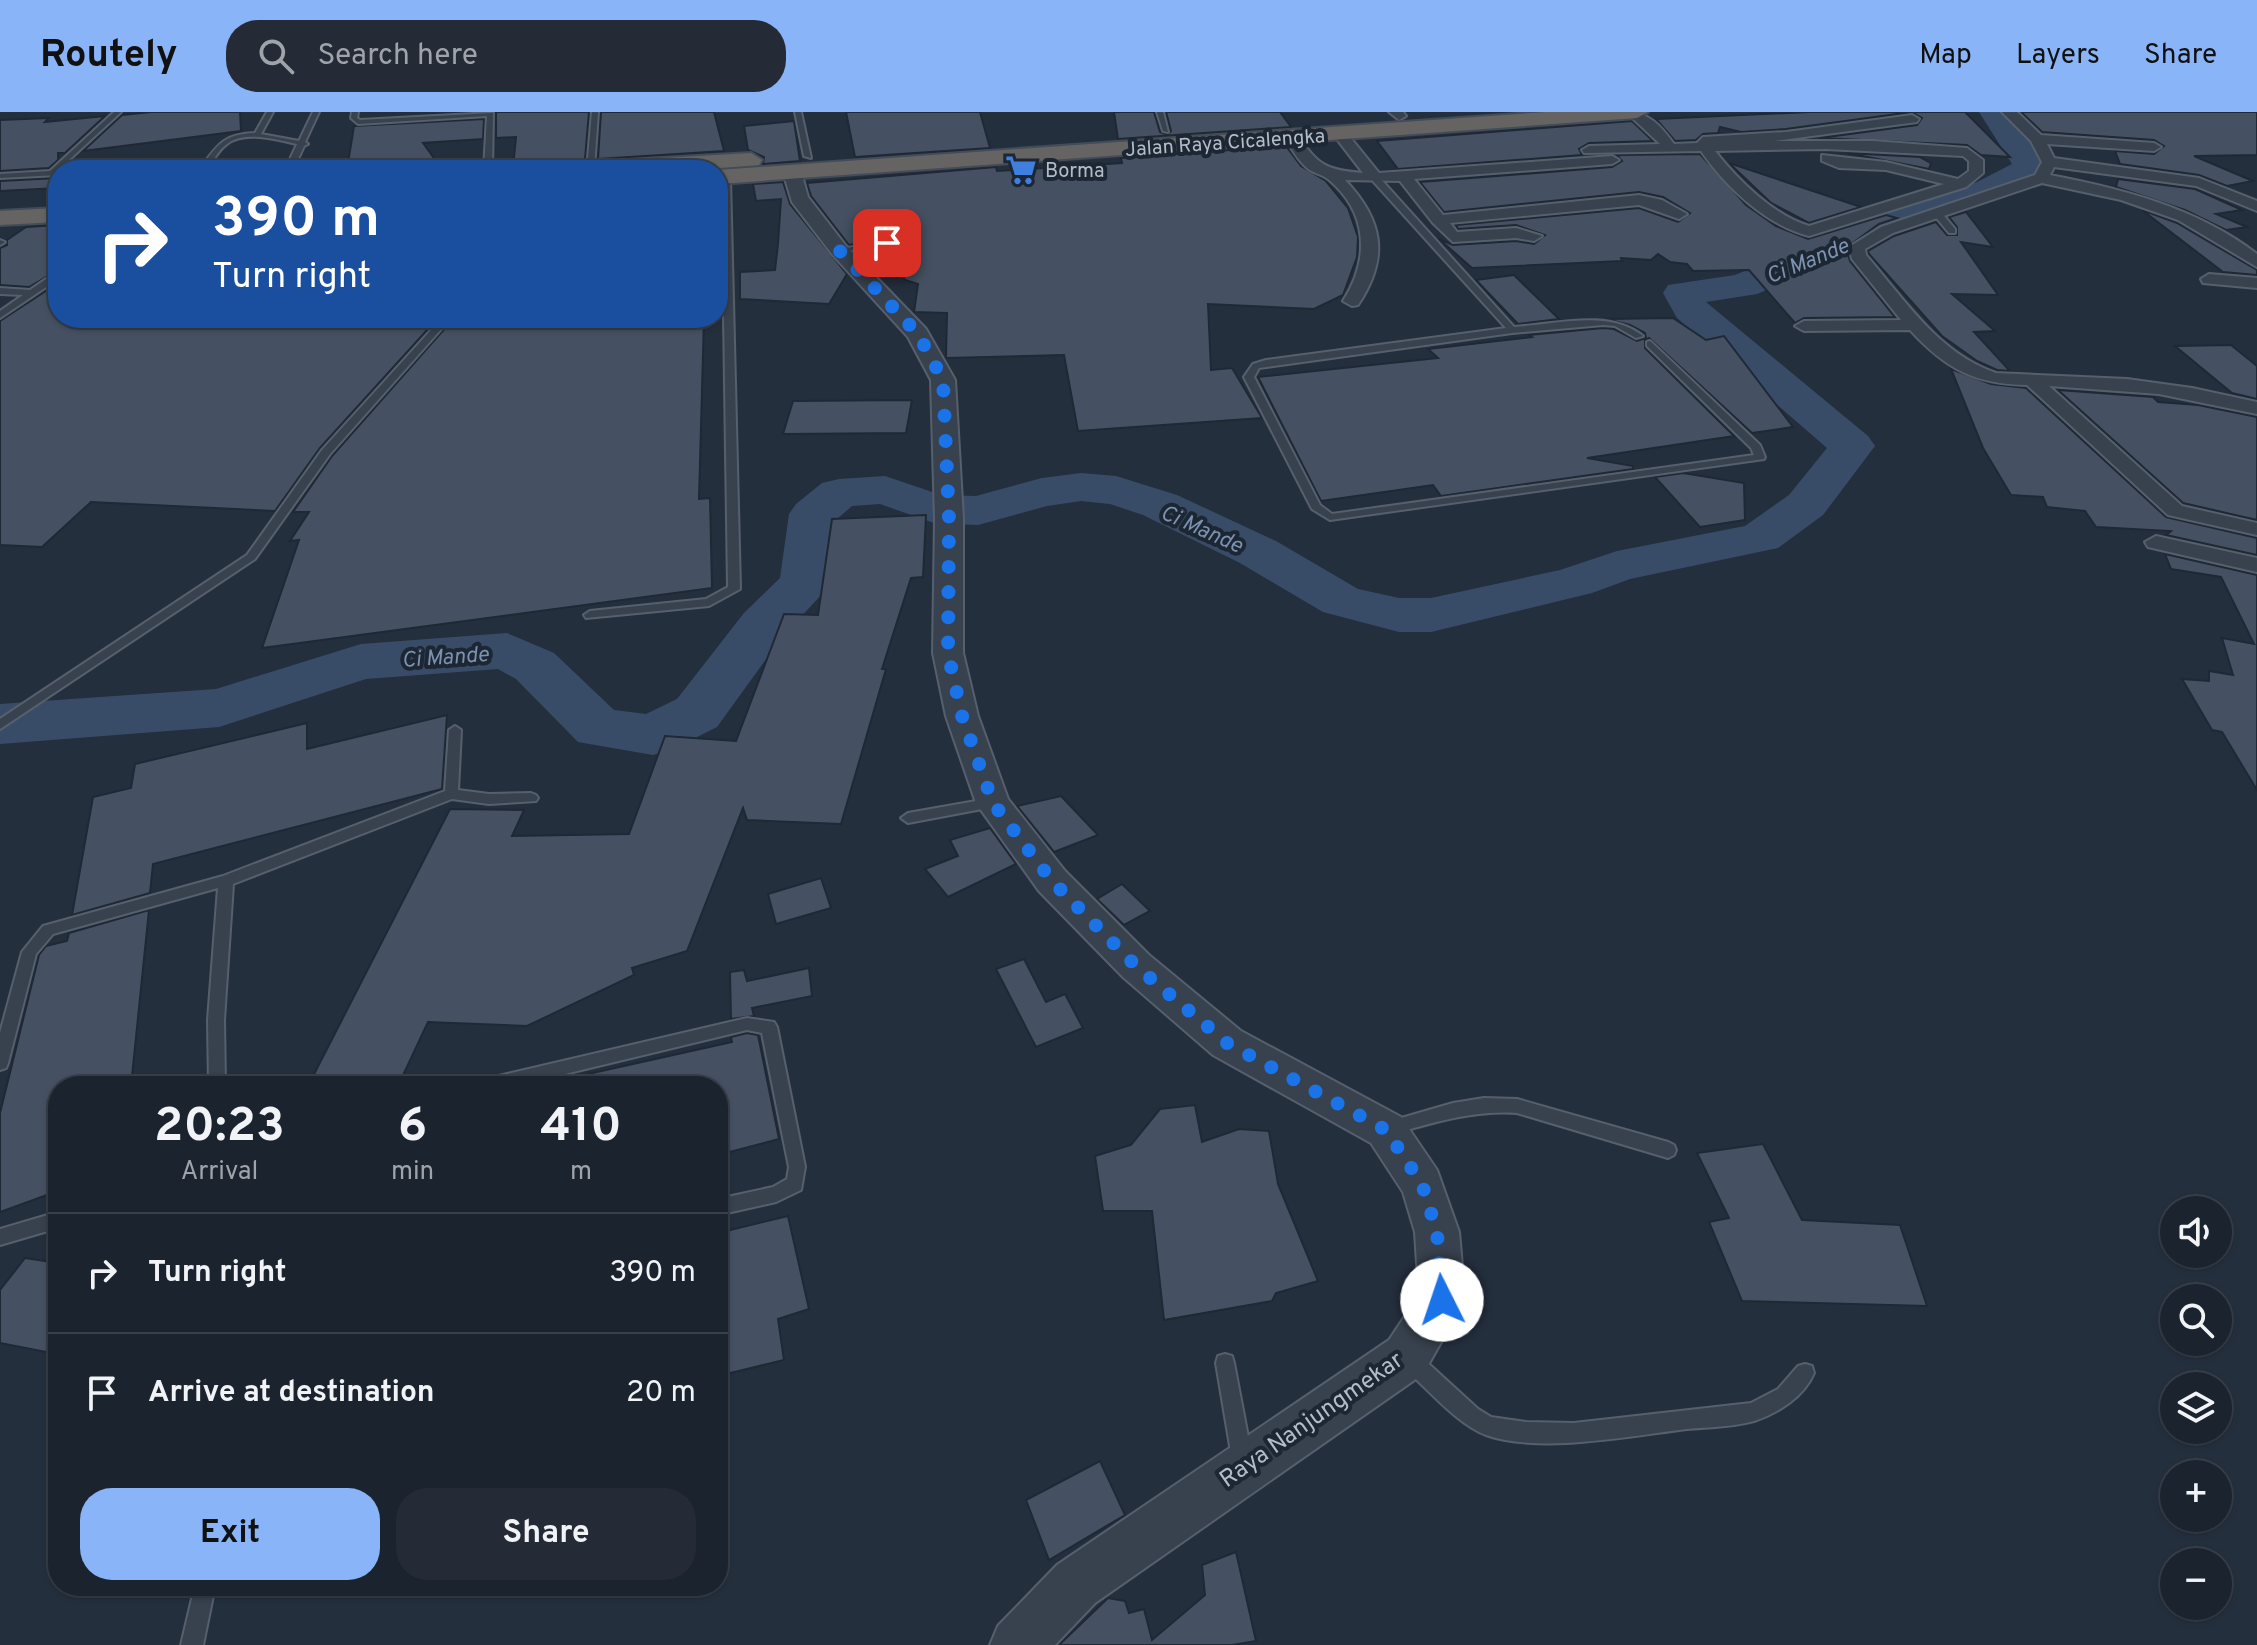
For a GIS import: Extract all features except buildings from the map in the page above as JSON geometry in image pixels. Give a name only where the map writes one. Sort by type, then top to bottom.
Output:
[{"type":"highway","name":"Jalan Raya Cicalengka","points":[[728,185],[800,164],[1163,122],[1453,112]]},
{"type":"highway","name":"Jalan Raya Cicalengka","points":[[728,166],[1291,137],[1635,112]]},
{"type":"highway","points":[[1,224],[48,204]]},
{"type":"highway","points":[[1,224],[48,217]]},
{"type":"street","points":[[1635,112],[1658,131],[1672,152]]},
{"type":"street","points":[[2009,112],[2037,139],[2049,162]]},
{"type":"street","points":[[1291,137],[1312,166],[1332,175],[1375,178],[1705,147],[1868,144],[1967,152],[1976,160],[1978,167],[1971,179],[1961,184],[1804,231],[1728,177],[1705,147],[1703,141],[1708,138],[1786,136],[1912,119]]},
{"type":"street","points":[[1340,134],[1375,178]]},
{"type":"street","points":[[2037,139],[2154,147]]},
{"type":"street","points":[[1589,150],[1672,152]]},
{"type":"street","points":[[1827,158],[1839,164],[1886,166],[1961,184]]},
{"type":"street","points":[[2041,178],[2049,162]]},
{"type":"street","points":[[2049,162],[2199,182],[2257,206]]},
{"type":"street","name":"Raya Nanjungmekar","points":[[800,164],[799,198],[839,250],[918,334],[943,380],[948,503],[948,653],[962,716],[993,803],[1052,881],[1136,966],[1227,1043],[1386,1130],[1422,1184],[1437,1232],[1442,1300],[1406,1357],[1076,1584],[1017,1645]]},
{"type":"street","points":[[1332,175],[1366,217],[1369,248],[1364,284],[1352,301]]},
{"type":"street","points":[[1404,176],[1453,237],[1512,233],[1534,236]]},
{"type":"street","points":[[2257,262],[2228,241],[2164,208],[2041,178],[1887,230],[1857,247],[1858,256],[1915,325],[1965,371],[1994,379],[2138,384],[2257,408]]},
{"type":"street","points":[[1438,220],[1639,200],[1657,203],[1679,214]]},
{"type":"street","points":[[2209,279],[2257,283]]},
{"type":"street","points":[[1804,326],[1915,325]]},
{"type":"street","points":[[2165,373],[2196,394]]},
{"type":"street","points":[[2032,380],[2175,511],[2257,529]]},
{"type":"street","points":[[2156,542],[2257,565]]},
{"type":"lane","points":[[69,160],[118,112]]},
{"type":"lane","points":[[256,137],[270,112]]},
{"type":"lane","points":[[295,160],[316,112]]},
{"type":"lane","points":[[355,112],[354,118],[358,122],[491,114],[489,160]]},
{"type":"lane","points":[[591,160],[595,112]]},
{"type":"lane","points":[[798,112],[800,164]]},
{"type":"lane","points":[[211,160],[226,141],[256,137],[304,144]]},
{"type":"lane","points":[[0,176],[48,174]]},
{"type":"lane","points":[[1375,178],[1512,330]]},
{"type":"lane","points":[[1937,213],[1952,231]]},
{"type":"lane","points":[[839,250],[900,241]]},
{"type":"lane","points":[[0,315],[48,282]]},
{"type":"lane","points":[[0,291],[32,293]]},
{"type":"lane","points":[[1639,336],[1617,324],[1603,322],[1512,330],[1266,363],[1251,370],[1250,385],[1316,507],[1330,517],[1760,457],[1756,447],[1650,344]]},
{"type":"lane","points":[[0,725],[251,557],[326,452],[438,328]]},
{"type":"lane","points":[[590,615],[709,602],[734,589],[726,328]]},
{"type":"lane","points":[[451,794],[455,730]]},
{"type":"lane","points":[[0,1063],[29,952],[41,934],[61,925],[226,881],[451,794],[489,799],[531,798]]},
{"type":"lane","points":[[908,818],[993,803]]},
{"type":"lane","points":[[217,1076],[216,1020],[226,881]]},
{"type":"lane","points":[[528,1076],[747,1024],[769,1027],[794,1152],[795,1184],[776,1194],[728,1205]]},
{"type":"lane","points":[[1386,1130],[1474,1104],[1493,1103],[1517,1106],[1668,1150]]},
{"type":"lane","points":[[0,1237],[48,1223]]},
{"type":"lane","points":[[1406,1357],[1471,1416],[1488,1426],[1526,1432],[1574,1433],[1752,1412],[1785,1396],[1805,1373]]},
{"type":"lane","points":[[1225,1363],[1243,1467]]},
{"type":"lane","points":[[192,1645],[203,1596]]},
{"type":"waterway","name":"Ci Mande","points":[[0,724],[219,708],[361,662],[507,651],[535,666],[598,728],[653,735],[697,713],[763,625],[805,582],[813,514],[839,493],[885,490],[934,509],[978,511],[1042,492],[1081,487],[1116,490],[1160,505],[1258,552],[1341,601],[1399,615],[1431,615],[1574,582],[1617,566],[1761,538],[1806,505],[1852,446],[1691,310],[1682,293],[1743,286],[1883,226],[1989,189],[2031,168],[1994,112]]},
{"type":"place","name":"Borma","points":[[1021,170]]},
{"type":"route","points":[[887,243],[839,250],[918,334],[943,380],[949,519],[948,653],[962,716],[993,803],[1052,881],[1136,966],[1227,1043],[1386,1130],[1422,1184],[1437,1232],[1442,1300]]}]
